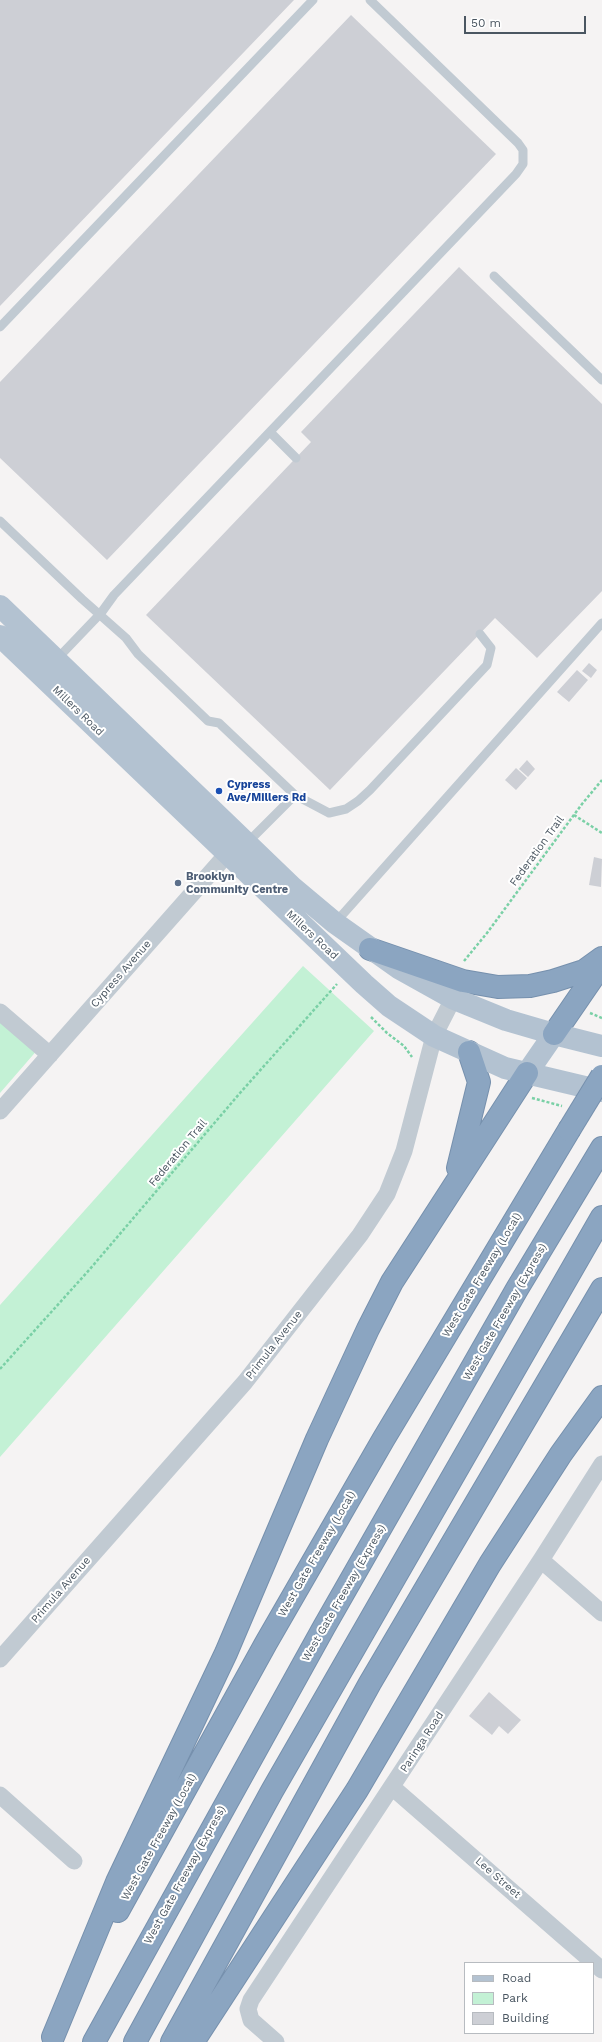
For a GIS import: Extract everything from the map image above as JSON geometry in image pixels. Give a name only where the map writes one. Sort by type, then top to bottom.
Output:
[{"type":"highway","points":[[370,949],[457,989],[530,986],[553,981],[584,971],[602,958]]},
{"type":"highway","points":[[554,1034],[602,964]]},
{"type":"highway","points":[[454,1185],[479,1082],[469,1052]]},
{"type":"highway","points":[[52,2040],[117,1882],[226,1653],[317,1439],[365,1336],[392,1282],[527,1073]]},
{"type":"highway","name":"West Gate Freeway (Local)","points":[[52,2040],[108,1930],[266,1643],[383,1440],[602,1076]]},
{"type":"highway","name":"West Gate Freeway (Express)","points":[[94,2042],[324,1627],[517,1289],[602,1148]]},
{"type":"highway","points":[[135,2042],[276,1784],[602,1217]]},
{"type":"highway","points":[[172,2042],[370,1683],[602,1289]]},
{"type":"highway","points":[[193,2042],[357,1790],[490,1564],[561,1454],[602,1397]]},
{"type":"main road","name":"Millers Road","points":[[0,606],[292,887],[335,923],[370,949]]},
{"type":"main road","name":"Millers Road","points":[[0,636],[227,854],[389,1006],[434,1036],[505,1068],[602,1091]]},
{"type":"main road","points":[[457,989],[506,1020],[602,1046]]},
{"type":"main road","points":[[527,1073],[554,1034]]},
{"type":"street","name":"Cypress Avenue","points":[[0,1111],[227,854],[245,841]]},
{"type":"street","name":"Primula Avenue","points":[[0,1659],[245,1382],[360,1235],[387,1194],[404,1151],[434,1036],[457,989]]},
{"type":"street","points":[[0,1012],[50,1055]]},
{"type":"street","name":"Paringa Road","points":[[276,2042],[251,2020],[248,2009],[251,2000],[541,1560],[602,1464]]},
{"type":"street","points":[[541,1560],[602,1613]]},
{"type":"street","name":"Lee Street","points":[[392,1787],[593,1962]]},
{"type":"street","points":[[0,1795],[74,1861]]},
{"type":"street","name":"Lee Street","points":[[594,1963],[602,1970]]},
{"type":"lane","points":[[0,327],[313,0]]},
{"type":"lane","points":[[56,660],[101,614],[114,595],[516,174],[523,164],[523,150],[518,143],[370,0]]},
{"type":"lane","points":[[494,276],[602,380]]},
{"type":"lane","points":[[270,432],[296,458]]},
{"type":"lane","points":[[0,521],[82,599],[101,614],[126,638],[138,654],[208,721],[219,723],[295,795],[329,813],[346,809],[358,801],[487,665],[491,648],[480,634]]},
{"type":"lane","points":[[335,923],[602,623]]},
{"type":"lane","points":[[245,841],[295,795]]},
{"type":"path","name":"Federation Trail","points":[[487,933],[574,815],[602,780]]},
{"type":"path","points":[[574,815],[602,833]]},
{"type":"path","name":"Federation Trail","points":[[0,1369],[90,1269],[240,1093],[349,970]]},
{"type":"path","points":[[592,1015],[602,1018]]},
{"type":"green space","points":[[303,966],[374,1031],[0,1457],[0,1305]]},
{"type":"green space","points":[[0,1018],[39,1048],[0,1093]]},
{"type":"building","points":[[0,0],[294,0],[0,306]]},
{"type":"building","points":[[351,15],[496,154],[107,560],[0,458],[0,382]]},
{"type":"building","points":[[459,267],[602,404],[602,591],[537,658],[495,618],[330,790],[146,615],[311,442],[301,432]]},
{"type":"building","points":[[589,663],[597,670],[591,678],[582,671]]},
{"type":"building","points":[[577,670],[588,680],[569,702],[557,692]]},
{"type":"building","points":[[527,760],[535,769],[528,777],[519,769]]},
{"type":"building","points":[[516,768],[527,778],[516,790],[505,780]]},
{"type":"building","points":[[594,857],[602,859],[601,887],[589,885]]},
{"type":"building","points":[[489,1692],[521,1720],[508,1734],[499,1726],[492,1735],[469,1716]]},
{"type":"place","name":"Cypress Ave/Millers Rd","points":[[219,791]]},
{"type":"place","name":"Brooklyn Community Centre","points":[[178,883]]}]
